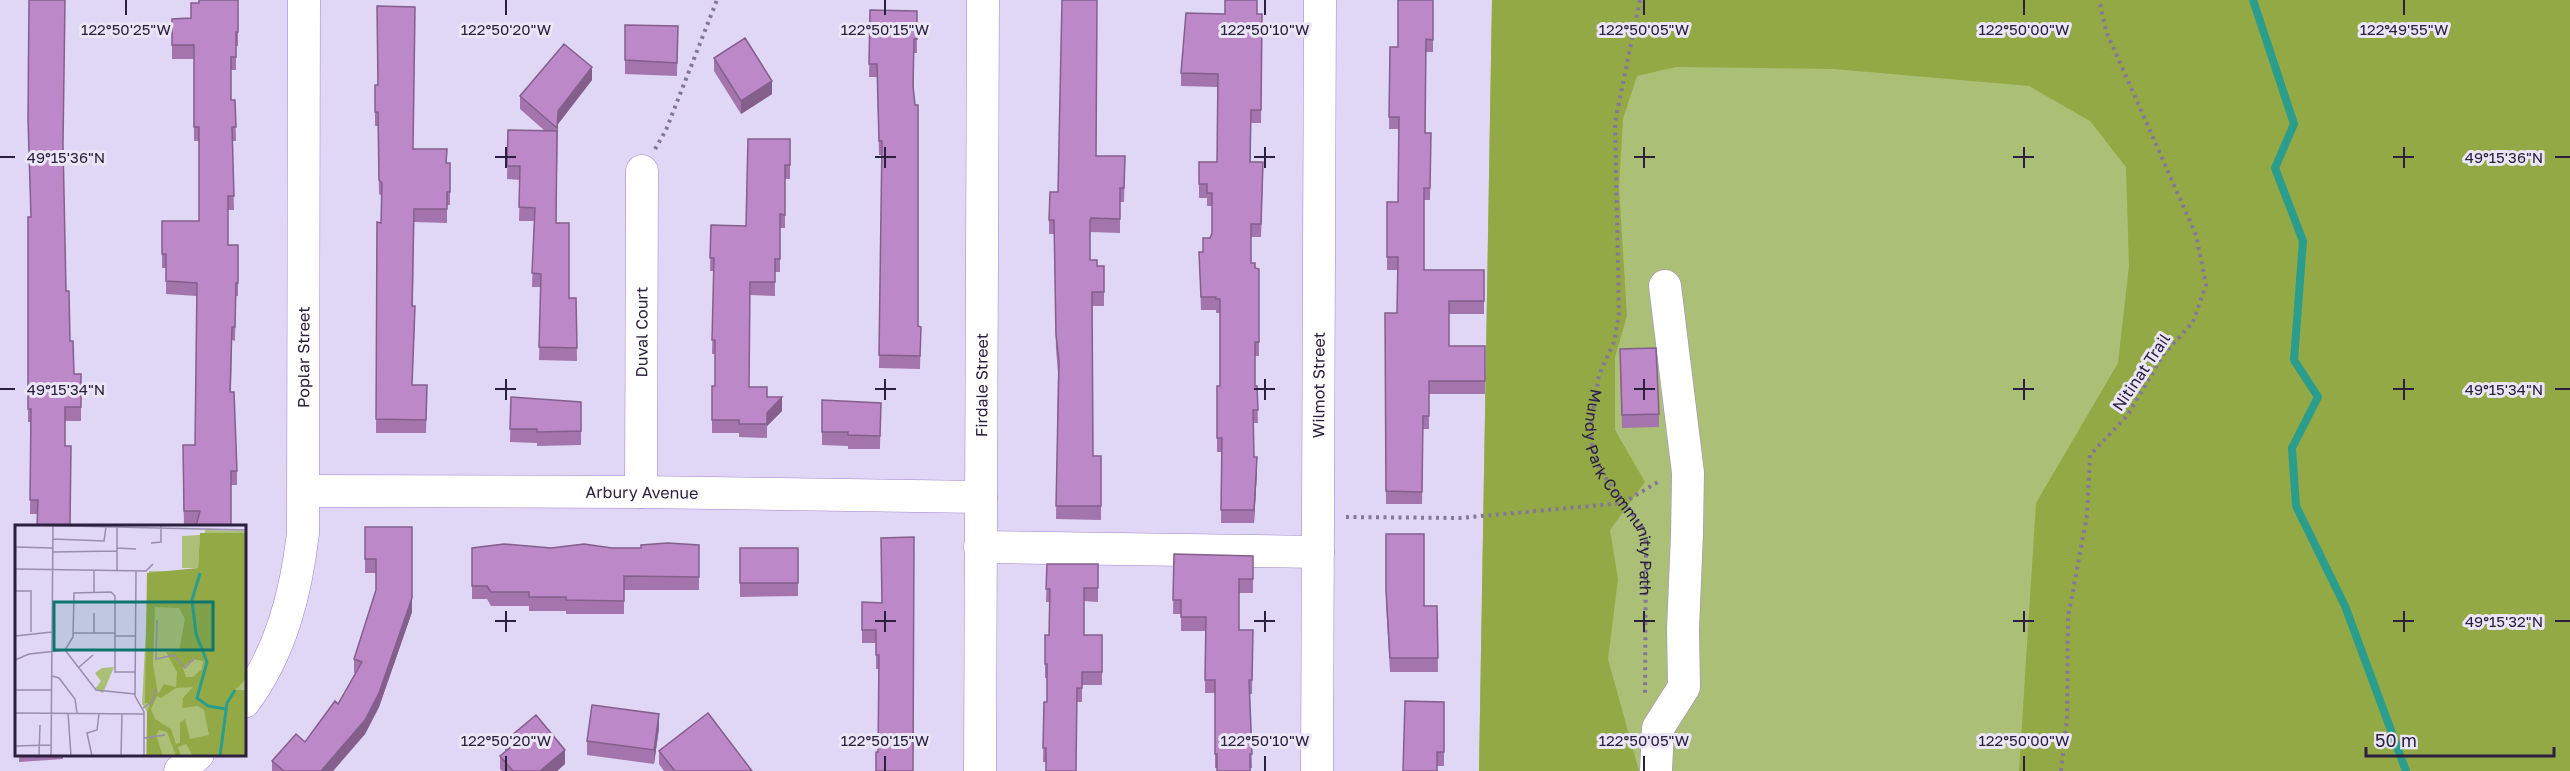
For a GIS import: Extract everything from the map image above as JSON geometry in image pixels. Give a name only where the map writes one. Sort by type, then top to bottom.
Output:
[{"type":"street","name":"Poplar Street","points":[[246,699],[269,663],[291,604],[303,533],[304,0]]},
{"type":"street","name":"Firdale Street","points":[[980,771],[983,0]]},
{"type":"street","name":"Wilmot Street","points":[[1317,771],[1320,0]]},
{"type":"street","name":"Duval Court","points":[[641,492],[642,171]]},
{"type":"street","points":[[1656,771],[1658,728],[1684,687],[1683,629],[1688,473],[1665,286]]},
{"type":"street","name":"Arbury Avenue","points":[[304,491],[641,492],[981,497]]},
{"type":"street","points":[[980,547],[1318,552]]},
{"type":"street","points":[[180,771],[196,756]]},
{"type":"path","points":[[642,171],[666,130],[717,0]]},
{"type":"path","name":"Mundy Park Community Path","points":[[1640,0],[1616,122],[1619,313],[1614,342],[1599,375],[1591,423],[1593,448],[1601,472],[1642,526],[1646,540],[1645,692],[1658,728]]},
{"type":"path","name":"Nitinat Trail","points":[[2061,771],[2067,719],[2068,617],[2087,515],[2090,455],[2127,416],[2164,354],[2193,322],[2206,285],[2196,235],[2106,31],[2099,0]]},
{"type":"path","points":[[1340,517],[1460,518],[1623,503],[1657,481],[1688,473]]},
{"type":"green space","points":[[1492,0],[2570,0],[2570,771],[1479,771]]},
{"type":"green space","points":[[1492,0],[2570,0],[2570,771],[2019,771],[2036,503],[2118,363],[2129,266],[2126,167],[2090,121],[2029,86],[1834,69],[1676,67],[1637,76],[1623,119],[1619,187],[1627,316],[1615,357],[1615,430],[1645,482],[1610,530],[1618,579],[1608,659],[1639,771],[1479,771]]},
{"type":"building","points":[[29,0],[65,0],[63,144],[66,291],[69,291],[70,341],[73,341],[74,374],[81,374],[81,407],[65,407],[65,446],[71,446],[70,525],[37,525],[38,500],[30,500],[28,217],[31,217],[28,119]]},
{"type":"building","points":[[199,0],[238,0],[236,57],[231,57],[231,100],[235,100],[236,127],[232,127],[234,196],[228,196],[228,245],[238,245],[238,283],[236,283],[235,327],[232,327],[230,392],[234,392],[237,471],[231,471],[231,525],[196,525],[200,511],[184,511],[183,445],[195,445],[197,283],[166,281],[166,254],[162,254],[162,221],[199,221],[199,127],[194,127],[194,45],[172,45],[172,19],[191,18],[191,3],[199,3]]},
{"type":"building","points":[[1062,0],[1097,0],[1096,156],[1125,156],[1124,188],[1120,188],[1120,219],[1091,218],[1090,221],[1090,260],[1097,260],[1097,266],[1104,266],[1104,292],[1092,292],[1093,456],[1101,456],[1101,506],[1056,506],[1059,361],[1056,335],[1054,220],[1049,220],[1050,192],[1058,192]]},
{"type":"building","points":[[1225,0],[1257,0],[1257,14],[1262,14],[1261,110],[1251,110],[1250,162],[1263,162],[1261,224],[1251,224],[1251,263],[1255,263],[1255,268],[1259,269],[1259,342],[1255,342],[1255,386],[1257,386],[1258,410],[1253,410],[1254,457],[1257,457],[1254,510],[1221,510],[1222,438],[1217,438],[1217,386],[1220,386],[1220,299],[1201,297],[1199,252],[1203,252],[1203,238],[1210,238],[1212,233],[1212,193],[1207,193],[1207,184],[1199,184],[1199,162],[1217,162],[1218,74],[1181,73],[1186,13],[1225,14]]},
{"type":"building","points":[[1398,0],[1433,0],[1433,40],[1426,39],[1425,133],[1431,133],[1430,188],[1424,188],[1424,270],[1484,270],[1484,301],[1449,301],[1449,346],[1485,346],[1485,381],[1429,381],[1429,416],[1423,416],[1422,492],[1386,491],[1385,313],[1397,313],[1398,257],[1387,257],[1387,202],[1398,202],[1399,117],[1389,117],[1390,47],[1398,47]]},
{"type":"building","points":[[377,6],[415,7],[413,149],[447,149],[446,163],[450,163],[450,192],[447,192],[447,209],[414,209],[412,306],[415,306],[412,385],[427,385],[426,420],[376,419],[377,222],[381,223],[382,183],[379,180],[378,112],[375,112],[375,85],[378,85]]},
{"type":"building","points":[[870,10],[917,11],[913,86],[915,105],[918,105],[920,356],[879,355],[882,141],[879,141],[877,64],[869,64]]},
{"type":"building","points":[[625,25],[678,26],[677,63],[625,60]]},
{"type":"building","points":[[745,38],[772,81],[741,101],[714,58]]},
{"type":"building","points":[[564,44],[592,67],[558,111],[557,128],[520,96]]},
{"type":"building","points":[[508,130],[557,131],[556,223],[569,223],[569,298],[576,298],[577,348],[539,347],[541,274],[532,273],[535,208],[519,207],[520,166],[507,166]]},
{"type":"building","points":[[748,139],[790,139],[790,165],[785,165],[785,215],[780,214],[780,259],[775,259],[775,282],[750,282],[749,387],[767,387],[767,397],[782,397],[767,413],[767,424],[739,424],[739,420],[712,420],[715,340],[712,340],[714,258],[710,258],[711,225],[746,226]]},
{"type":"building","points":[[1656,348],[1659,414],[1622,415],[1620,349]]},
{"type":"building","points":[[511,397],[581,402],[581,431],[537,432],[537,429],[510,429]]},
{"type":"building","points":[[822,400],[881,403],[880,436],[822,432]]},
{"type":"building","points":[[365,527],[412,527],[412,598],[379,693],[365,720],[321,771],[284,771],[272,761],[296,734],[305,742],[335,701],[338,704],[362,662],[354,659],[376,590],[376,559],[365,559]]},
{"type":"building","points":[[1386,534],[1424,534],[1424,606],[1437,606],[1438,658],[1390,658],[1386,590]]},
{"type":"building","points":[[914,537],[913,771],[876,771],[879,655],[876,655],[876,630],[862,630],[862,602],[882,603],[881,538]]},
{"type":"building","points":[[668,543],[699,545],[699,577],[624,576],[624,601],[529,597],[529,592],[491,592],[487,586],[472,586],[472,548],[504,544],[551,548],[584,544],[612,548],[641,548],[641,545]]},
{"type":"building","points":[[740,548],[798,548],[798,583],[740,583]]},
{"type":"building","points":[[1174,554],[1253,556],[1253,579],[1239,579],[1239,630],[1253,630],[1252,680],[1249,680],[1252,754],[1250,754],[1250,771],[1217,771],[1215,680],[1205,680],[1206,617],[1181,617],[1181,600],[1173,600]]},
{"type":"building","points":[[1047,564],[1098,564],[1098,588],[1084,588],[1084,635],[1102,635],[1102,672],[1082,672],[1082,688],[1077,688],[1076,771],[1046,771],[1046,748],[1043,748],[1044,702],[1047,702],[1045,635],[1049,635],[1050,589],[1046,589]]},
{"type":"building","points":[[1405,701],[1444,702],[1444,752],[1437,752],[1437,771],[1403,771]]},
{"type":"building","points":[[592,705],[659,714],[654,750],[587,741]]},
{"type":"building","points":[[708,713],[752,771],[675,771],[659,751]]},
{"type":"building","points":[[536,715],[565,750],[540,771],[513,771],[500,756],[511,747],[505,741]]},
{"type":"waterway","points":[[2253,0],[2294,124],[2275,168],[2303,241],[2294,360],[2318,397],[2292,448],[2296,506],[2345,606],[2406,771]]}]
